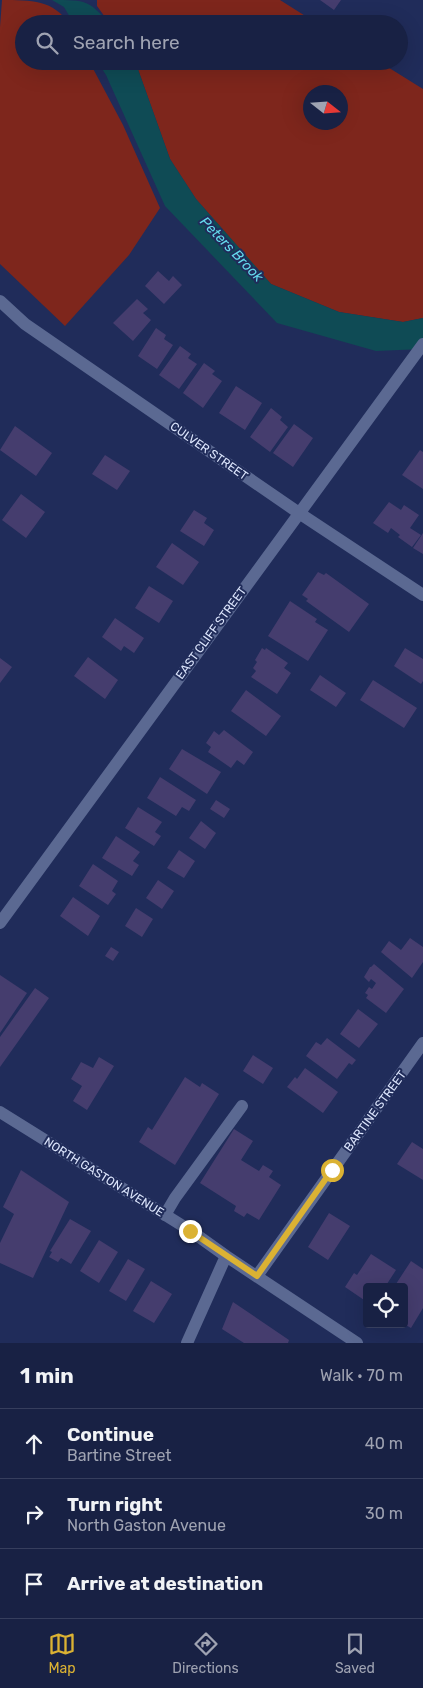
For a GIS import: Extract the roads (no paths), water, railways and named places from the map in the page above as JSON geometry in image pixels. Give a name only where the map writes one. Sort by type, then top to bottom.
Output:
[{"type":"street","name":"CULVER STREET","points":[[0,300],[25,324],[299,513],[423,595]]},
{"type":"street","name":"EAST CLIFF STREET","points":[[0,922],[423,344]]},
{"type":"street","name":"BARTINE STREET","points":[[257,1276],[423,1043]]},
{"type":"street","points":[[165,1215],[242,1106]]},
{"type":"street","name":"NORTH GASTON AVENUE","points":[[0,1112],[165,1215],[357,1343]]},
{"type":"street","points":[[187,1343],[226,1256]]},
{"type":"water","points":[[52,0],[80,1],[91,6],[102,15],[69,15],[64,7]]},
{"type":"water","name":"Peters Brook","points":[[103,70],[138,70],[170,159],[196,199],[271,284],[339,312],[403,322],[423,318],[423,349],[376,351],[277,323],[165,206]]}]
